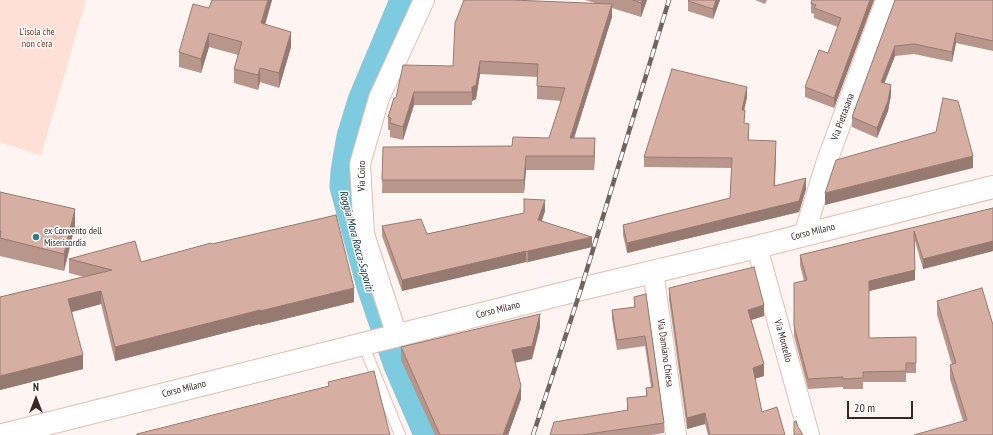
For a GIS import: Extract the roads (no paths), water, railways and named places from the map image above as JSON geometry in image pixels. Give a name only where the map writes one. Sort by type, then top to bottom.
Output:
[{"type":"street","name":"Via Coiro","points":[[396,336],[364,234],[360,164],[379,98],[424,0]]},
{"type":"street","name":"Via Pietrasana","points":[[804,235],[827,161],[886,0]]},
{"type":"street","name":"Corso Milano","points":[[4,435],[993,187]]},
{"type":"street","name":"Via Montello","points":[[757,247],[809,435]]},
{"type":"street","name":"Via Damiano Chiesa","points":[[654,272],[676,435]]},
{"type":"lane","points":[[364,344],[400,435]]},
{"type":"waterway","name":"Roggia Mora Rocca-Saporiti","points":[[401,0],[359,100],[348,136],[341,187],[368,287],[395,366],[425,435]]},
{"type":"railway","points":[[533,435],[581,289],[669,0]]},
{"type":"place","name":"ex Convento dell Misericordia","points":[[36,237]]},
{"type":"park label","name":"L'isola che non c’era","points":[[37,38]]}]
